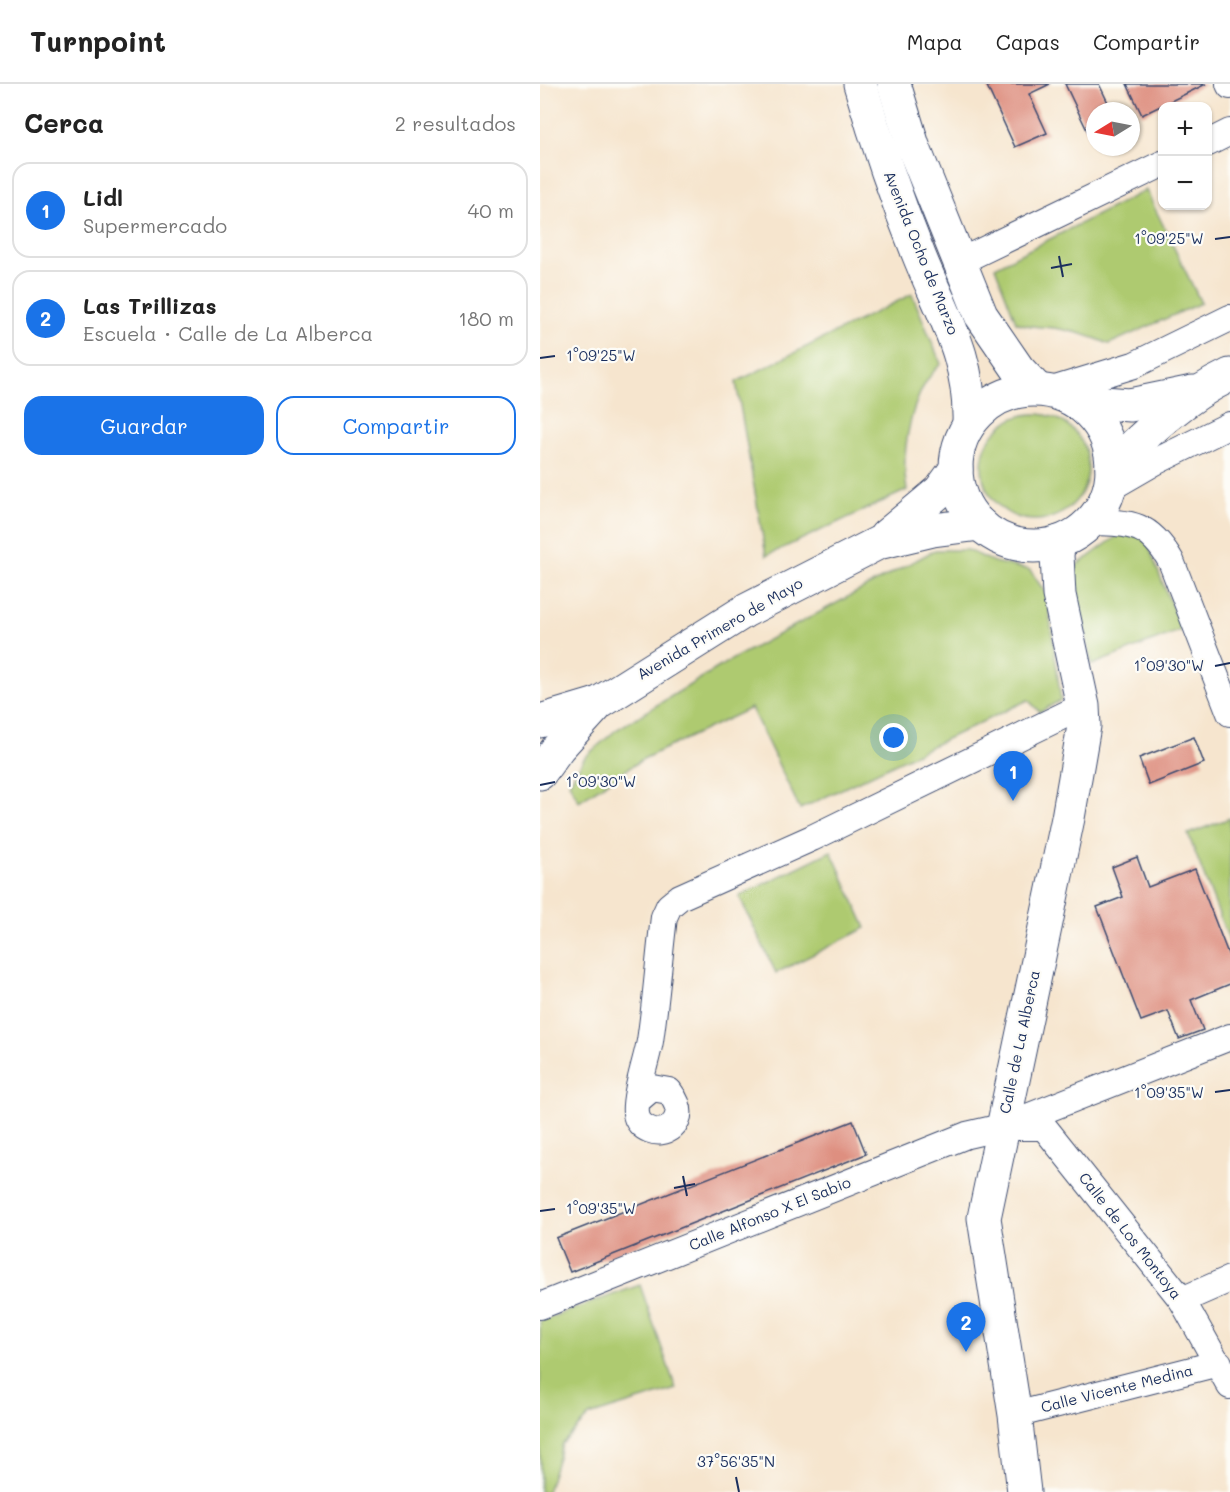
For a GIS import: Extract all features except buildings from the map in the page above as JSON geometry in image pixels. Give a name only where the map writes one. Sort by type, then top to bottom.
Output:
[{"type":"main road","name":"Avenida Ocho de Marzo","points":[[860,84],[888,173],[920,259],[948,317],[962,357],[967,379],[969,424]]},
{"type":"main road","points":[[894,84],[913,146],[959,262],[991,333],[1018,369],[1054,394],[1095,419],[1108,441],[1111,477],[1102,506],[1091,522],[1045,544],[1004,540],[980,524],[967,508],[959,489],[956,469],[959,446],[969,424],[979,412],[999,398],[1021,390],[1054,394],[1108,405],[1130,405],[1199,390]]},
{"type":"main road","points":[[1111,477],[1155,426],[1199,390],[1230,375]]},
{"type":"main road","name":"Avenida Primero de Mayo","points":[[540,721],[599,703],[745,611],[878,543],[920,510],[940,491],[956,469]]},
{"type":"main road","name":"Avenida Primero de Mayo","points":[[878,543],[933,530],[980,524]]},
{"type":"main road","name":"Calle de La Alberca","points":[[1024,1492],[1015,1414],[984,1218],[1084,726],[1083,706],[1059,596],[1046,564],[1045,544]]},
{"type":"main road","name":"Avenida Primero de Mayo","points":[[540,773],[558,748],[599,703]]},
{"type":"street","points":[[1212,141],[1230,132]]},
{"type":"street","points":[[959,262],[1158,166]]},
{"type":"street","points":[[1054,394],[1134,365],[1230,318]]},
{"type":"street","points":[[1111,477],[1155,462],[1230,425]]},
{"type":"street","points":[[1091,522],[1140,526],[1160,542],[1171,561],[1230,713]]},
{"type":"street","points":[[649,1042],[669,1091],[678,1102],[679,1117],[670,1129],[656,1132],[643,1127],[635,1114],[649,1042],[664,917],[669,906],[681,897],[812,838],[1083,706]]},
{"type":"street","points":[[1002,1127],[1230,1037]]},
{"type":"street","points":[[638,1100],[652,1088],[669,1091]]},
{"type":"street","name":"Calle de Los Montoya","points":[[1002,1127],[1044,1127],[1182,1300],[1224,1375]]},
{"type":"street","name":"Calle Alfonso X El Sabio","points":[[540,1306],[967,1135],[1002,1127]]},
{"type":"street","points":[[1182,1300],[1230,1279]]},
{"type":"street","name":"Calle Vicente Medina","points":[[1015,1414],[1224,1375]]},
{"type":"green space","points":[[1146,190],[1201,303],[1109,344],[1075,332],[1016,322],[995,267]]},
{"type":"green space","points":[[912,294],[941,364],[922,389],[910,423],[905,458],[907,490],[766,556],[736,382]]},
{"type":"green space","points":[[1035,414],[1055,418],[1072,430],[1084,447],[1088,467],[1084,487],[1072,504],[1055,516],[1035,520],[1015,516],[998,504],[986,487],[982,467],[986,447],[998,430],[1015,418]]},
{"type":"green space","points":[[1120,534],[1145,537],[1181,630],[1092,665],[1075,580],[1076,566]]},
{"type":"green space","points":[[935,550],[968,550],[994,562],[1030,570],[1047,595],[1061,700],[1040,712],[1028,700],[800,809],[751,708],[643,759],[579,801],[569,783],[585,757],[616,730],[729,661]]},
{"type":"green space","points":[[1230,818],[1230,943],[1188,834]]},
{"type":"green space","points":[[831,851],[866,928],[776,973],[739,896]]},
{"type":"green space","points":[[640,1285],[676,1389],[589,1416],[562,1444],[547,1492],[540,1492],[540,1321]]},
{"type":"place","name":"Lidl","points":[[1013,801]]},
{"type":"place","name":"Las Trillizas","points":[[966,1352]]}]
